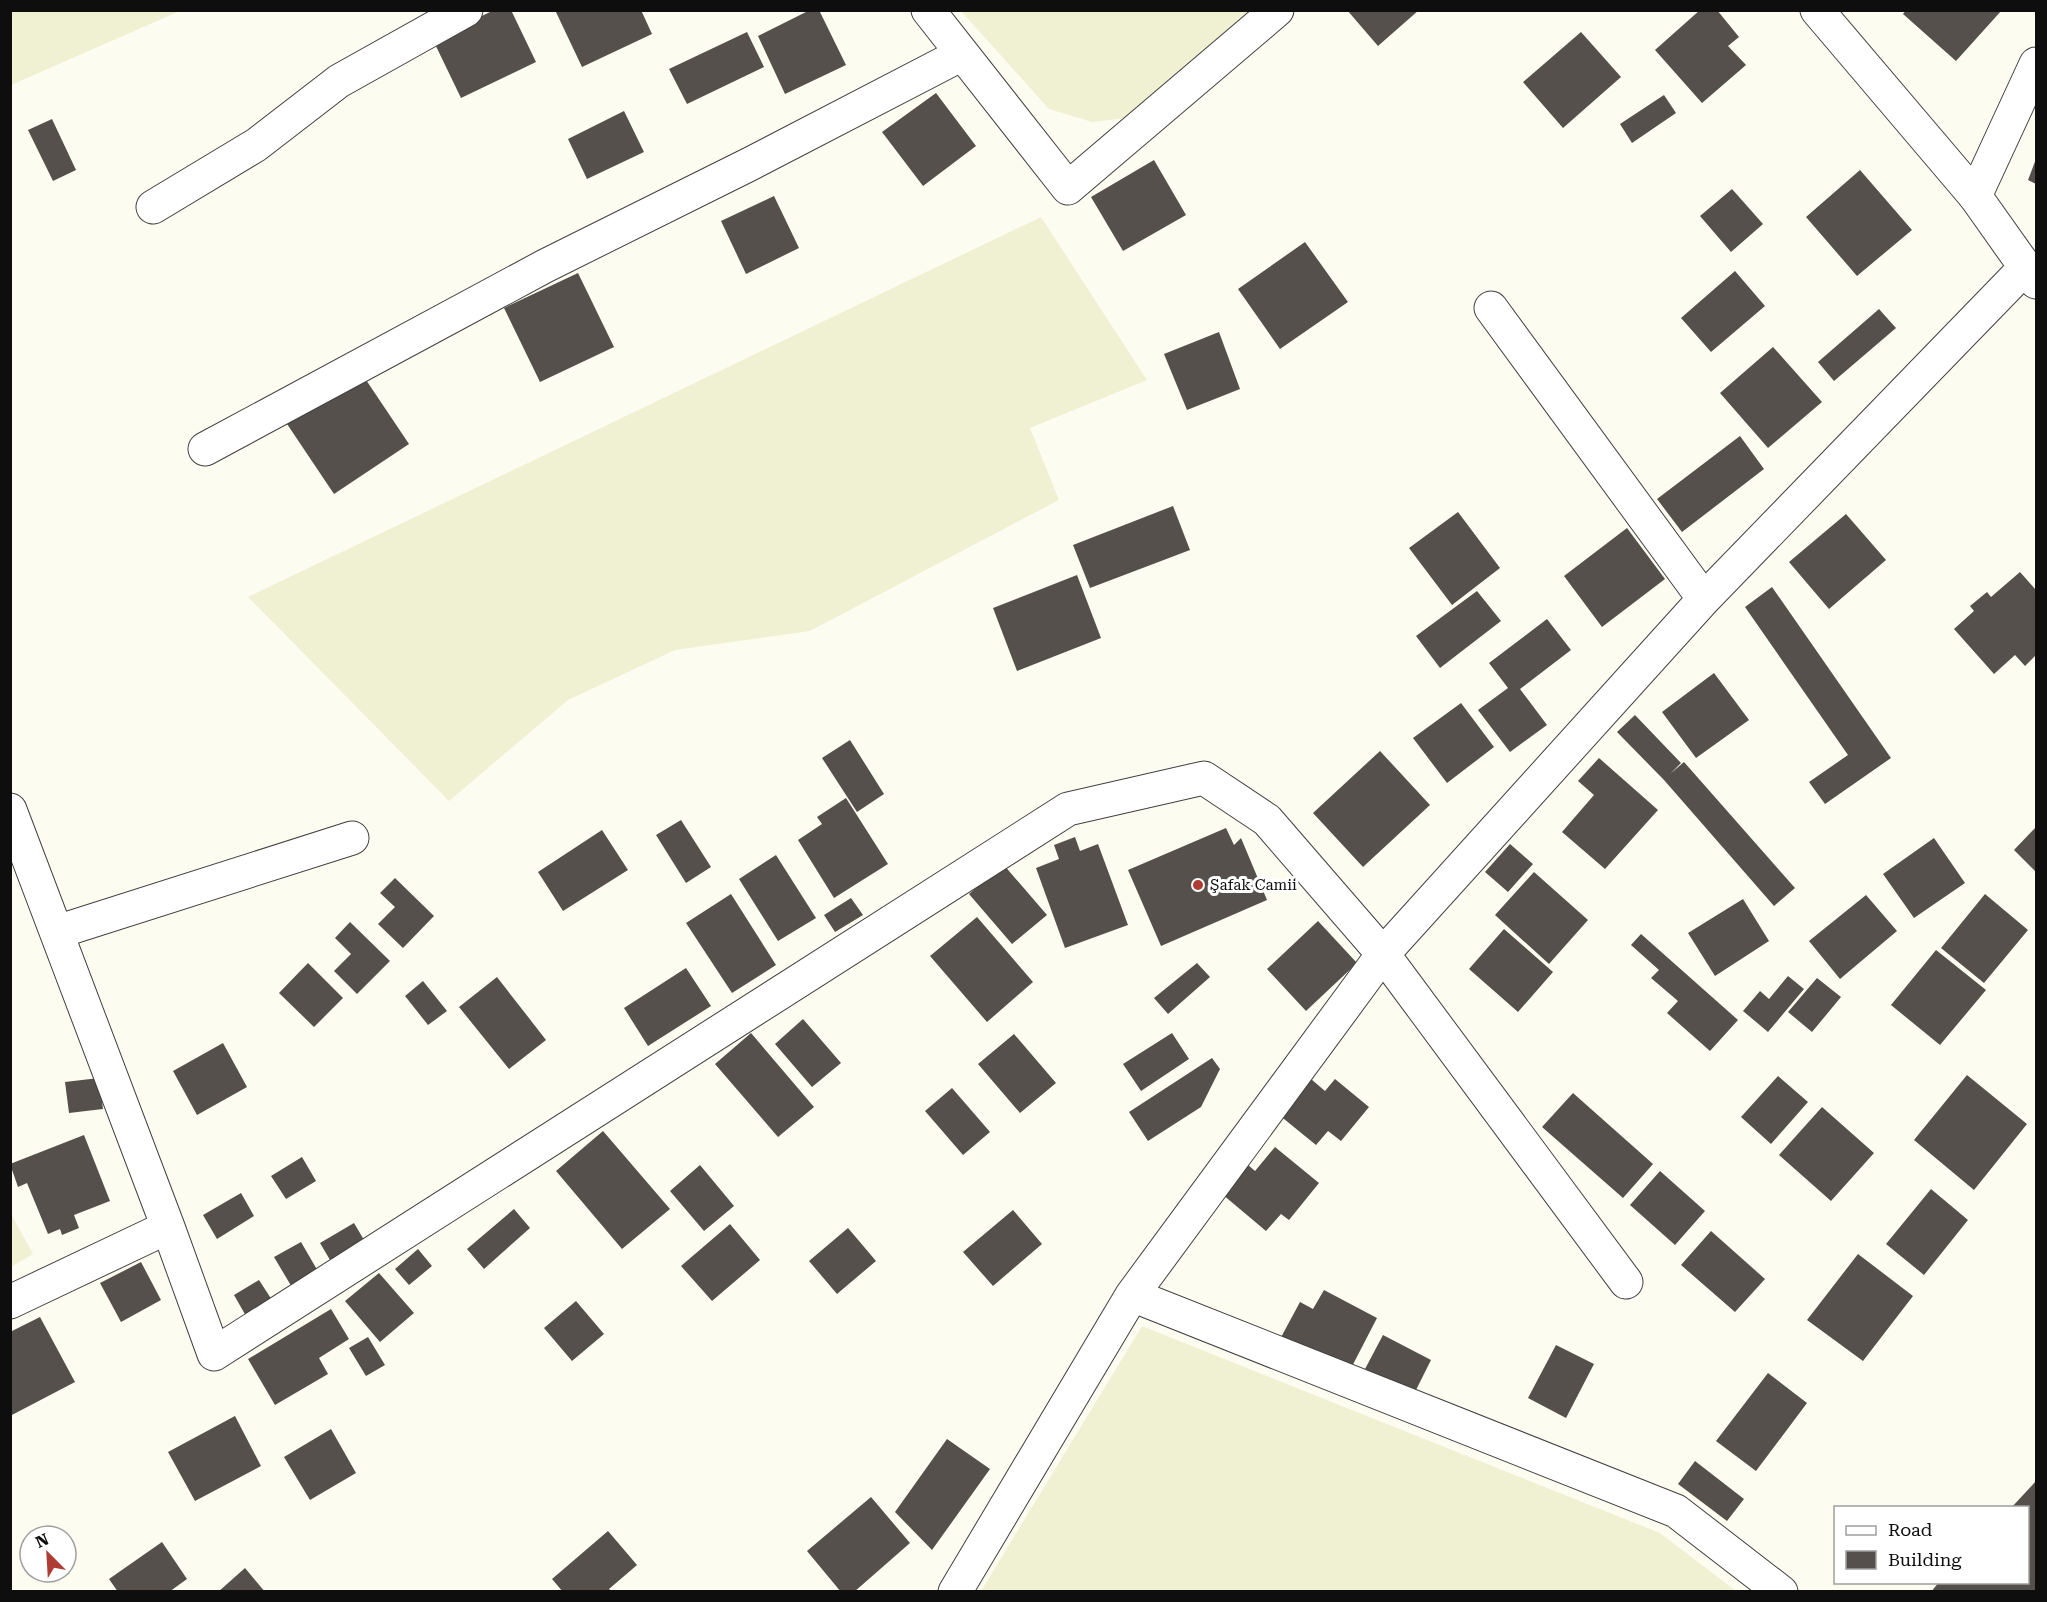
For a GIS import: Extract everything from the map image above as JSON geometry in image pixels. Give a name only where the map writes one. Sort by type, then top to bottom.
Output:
[{"type":"street","points":[[153,207],[256,146],[339,81],[466,10]]},
{"type":"street","points":[[928,10],[1068,188],[1277,10]]},
{"type":"street","points":[[955,1592],[1132,1294],[1383,954],[1704,599],[2031,275],[1975,196],[1816,10]]},
{"type":"street","points":[[205,449],[545,266],[750,164],[962,54]]},
{"type":"street","points":[[1975,196],[2037,64]]},
{"type":"street","points":[[1491,308],[1704,599]]},
{"type":"street","points":[[10,810],[214,1354],[1068,808],[1204,778],[1267,820],[1383,954],[1626,1282]]},
{"type":"street","points":[[57,932],[352,837]]},
{"type":"street","points":[[10,1302],[168,1227]]},
{"type":"street","points":[[1132,1294],[1676,1511],[1781,1592]]},
{"type":"green space","points":[[11,10],[180,10],[180,11],[11,85]]},
{"type":"green space","points":[[961,11],[1250,11],[1127,118],[1092,122],[1049,109]]},
{"type":"green space","points":[[1041,217],[1147,380],[1030,428],[1059,500],[810,631],[675,650],[568,700],[449,801],[248,597]]},
{"type":"green space","points":[[10,1212],[33,1254],[11,1267],[10,1267]]},
{"type":"green space","points":[[1142,1326],[1660,1533],[1736,1591],[981,1591]]},
{"type":"building","points":[[494,10],[511,10],[536,62],[461,98],[433,40]]},
{"type":"building","points":[[555,10],[641,10],[652,34],[582,67]]},
{"type":"building","points":[[810,10],[819,10],[846,65],[785,94],[758,36]]},
{"type":"building","points":[[1347,10],[1419,10],[1378,46]]},
{"type":"building","points":[[1700,10],[1717,10],[1739,37],[1728,46],[1746,65],[1702,103],[1655,50]]},
{"type":"building","points":[[1906,10],[2002,10],[1956,61],[1903,14]]},
{"type":"building","points":[[747,32],[764,67],[687,104],[669,69]]},
{"type":"building","points":[[1581,32],[1621,77],[1563,128],[1523,82]]},
{"type":"building","points":[[936,93],[976,146],[923,186],[882,132]]},
{"type":"building","points":[[1664,95],[1676,113],[1632,143],[1620,124]]},
{"type":"building","points":[[624,111],[644,152],[587,179],[568,139]]},
{"type":"building","points":[[52,119],[76,170],[53,181],[28,130]]},
{"type":"building","points":[[2036,159],[2036,184],[2028,180]]},
{"type":"building","points":[[1154,160],[1186,215],[1123,251],[1091,197]]},
{"type":"building","points":[[1860,170],[1912,230],[1857,276],[1806,217]]},
{"type":"building","points":[[1732,189],[1763,224],[1731,252],[1700,216]]},
{"type":"building","points":[[774,196],[799,248],[746,274],[721,221]]},
{"type":"building","points":[[1305,242],[1348,302],[1280,349],[1238,289]]},
{"type":"building","points":[[1735,271],[1765,306],[1711,352],[1681,318]]},
{"type":"building","points":[[578,273],[614,347],[540,382],[504,308]]},
{"type":"building","points":[[1879,309],[1896,328],[1834,381],[1818,362]]},
{"type":"building","points":[[1219,332],[1240,389],[1187,410],[1164,354]]},
{"type":"building","points":[[1773,347],[1822,402],[1768,448],[1720,393]]},
{"type":"building","points":[[358,368],[409,444],[334,494],[283,418]]},
{"type":"building","points":[[1740,436],[1764,469],[1682,532],[1657,499]]},
{"type":"building","points":[[1173,506],[1190,550],[1090,588],[1073,545]]},
{"type":"building","points":[[1458,512],[1500,568],[1452,605],[1409,548]]},
{"type":"building","points":[[1846,514],[1886,560],[1829,609],[1789,562]]},
{"type":"building","points":[[1627,528],[1665,579],[1602,627],[1564,576]]},
{"type":"building","points":[[2020,572],[2036,590],[2036,655],[2025,666],[2015,655],[1994,674],[1954,629],[1974,611],[1970,606],[1987,592],[1991,597]]},
{"type":"building","points":[[1077,575],[1101,638],[1017,671],[993,608]]},
{"type":"building","points":[[1772,587],[1891,758],[1825,804],[1809,782],[1848,755],[1745,607]]},
{"type":"building","points":[[1477,591],[1501,621],[1440,668],[1416,636]]},
{"type":"building","points":[[1547,619],[1571,650],[1520,689],[1547,725],[1510,752],[1478,710],[1508,688],[1489,663]]},
{"type":"building","points":[[1714,673],[1749,720],[1696,758],[1662,712]]},
{"type":"building","points":[[1461,703],[1494,747],[1447,783],[1413,738]]},
{"type":"building","points":[[1635,715],[1681,763],[1670,774],[1684,762],[1795,888],[1774,906],[1664,780],[1617,732]]},
{"type":"building","points":[[850,740],[884,794],[857,812],[822,758]]},
{"type":"building","points":[[1380,751],[1430,805],[1363,867],[1313,813]]},
{"type":"building","points":[[1599,758],[1658,810],[1605,869],[1562,832],[1594,795],[1578,781]]},
{"type":"building","points":[[846,798],[888,864],[834,898],[798,840],[822,824],[817,817]]},
{"type":"building","points":[[681,820],[711,867],[686,883],[656,835]]},
{"type":"building","points":[[2036,827],[2036,872],[2014,850]]},
{"type":"building","name":"Şafak Camii","points":[[1226,828],[1234,845],[1241,838],[1267,900],[1161,946],[1128,870]]},
{"type":"building","points":[[602,830],[628,870],[563,911],[538,872]]},
{"type":"building","points":[[1075,837],[1080,851],[1098,844],[1128,925],[1065,948],[1036,868],[1059,859],[1054,845]]},
{"type":"building","points":[[1934,838],[1965,883],[1914,918],[1883,874]]},
{"type":"building","points":[[1510,844],[1533,864],[1508,892],[1485,872]]},
{"type":"building","points":[[776,855],[816,918],[778,941],[739,879]]},
{"type":"building","points":[[1003,864],[1047,915],[1012,944],[969,894]]},
{"type":"building","points":[[1534,872],[1588,920],[1549,964],[1495,915]]},
{"type":"building","points":[[395,878],[434,916],[403,948],[378,924],[395,907],[380,893]]},
{"type":"building","points":[[731,894],[776,965],[732,993],[686,923]]},
{"type":"building","points":[[1985,894],[2028,930],[1984,983],[1941,948]]},
{"type":"building","points":[[1866,895],[1897,931],[1840,979],[1809,941]]},
{"type":"building","points":[[851,898],[863,915],[835,932],[824,915]]},
{"type":"building","points":[[1743,899],[1769,941],[1715,976],[1688,933]]},
{"type":"building","points":[[977,917],[1033,982],[987,1022],[930,956]]},
{"type":"building","points":[[1318,921],[1357,963],[1306,1011],[1267,969]]},
{"type":"building","points":[[350,922],[390,961],[357,994],[334,971],[351,954],[335,938]]},
{"type":"building","points":[[1504,929],[1553,972],[1518,1012],[1469,969]]},
{"type":"building","points":[[1641,934],[1738,1020],[1710,1051],[1667,1013],[1678,1001],[1651,978],[1659,970],[1631,945]]},
{"type":"building","points":[[1936,950],[1986,990],[1940,1045],[1891,1005]]},
{"type":"building","points":[[308,963],[343,998],[314,1027],[279,993]]},
{"type":"building","points":[[1197,963],[1210,977],[1168,1014],[1154,998]]},
{"type":"building","points":[[686,968],[711,1006],[648,1046],[624,1008]]},
{"type":"building","points":[[1788,976],[1804,989],[1768,1032],[1743,1011],[1760,991],[1769,999]]},
{"type":"building","points":[[497,977],[546,1040],[509,1069],[459,1007]]},
{"type":"building","points":[[1817,978],[1841,997],[1812,1032],[1788,1012]]},
{"type":"building","points":[[423,981],[447,1011],[428,1025],[405,996]]},
{"type":"building","points":[[803,1019],[841,1063],[812,1087],[775,1044]]},
{"type":"building","points":[[751,1033],[814,1107],[778,1137],[715,1064]]},
{"type":"building","points":[[1172,1033],[1189,1059],[1141,1091],[1123,1064]]},
{"type":"building","points":[[1014,1034],[1056,1083],[1020,1113],[978,1064]]},
{"type":"building","points":[[223,1043],[247,1087],[197,1115],[173,1071]]},
{"type":"building","points":[[1212,1058],[1220,1069],[1201,1107],[1148,1141],[1129,1112]]},
{"type":"building","points":[[1304,1073],[1325,1091],[1335,1079],[1369,1107],[1341,1141],[1328,1131],[1316,1145],[1273,1110]]},
{"type":"building","points":[[1967,1075],[2027,1124],[1974,1190],[1914,1140]]},
{"type":"building","points":[[1778,1076],[1808,1102],[1771,1144],[1741,1117]]},
{"type":"building","points":[[99,1078],[103,1109],[69,1113],[65,1082]]},
{"type":"building","points":[[952,1088],[990,1132],[963,1155],[925,1111]]},
{"type":"building","points":[[1573,1093],[1653,1164],[1623,1198],[1542,1127]]},
{"type":"building","points":[[1822,1107],[1874,1153],[1831,1201],[1779,1155]]},
{"type":"building","points":[[603,1131],[670,1209],[622,1249],[556,1171]]},
{"type":"building","points":[[84,1135],[110,1201],[74,1215],[79,1228],[62,1235],[60,1229],[48,1234],[27,1183],[18,1187],[10,1164]]},
{"type":"building","points":[[1275,1147],[1319,1183],[1289,1220],[1281,1214],[1266,1231],[1222,1194],[1247,1164],[1255,1171]]},
{"type":"building","points":[[302,1157],[316,1181],[286,1199],[271,1176]]},
{"type":"building","points":[[700,1165],[734,1206],[704,1231],[670,1191]]},
{"type":"building","points":[[1660,1171],[1705,1211],[1675,1245],[1630,1205]]},
{"type":"building","points":[[1931,1189],[1968,1220],[1924,1275],[1886,1244]]},
{"type":"building","points":[[241,1193],[254,1216],[217,1239],[203,1215]]},
{"type":"building","points":[[514,1209],[530,1228],[484,1269],[467,1249]]},
{"type":"building","points":[[1013,1210],[1042,1244],[993,1286],[963,1252]]},
{"type":"building","points":[[354,1223],[367,1245],[333,1265],[320,1243]]},
{"type":"building","points":[[730,1224],[760,1260],[712,1301],[681,1266]]},
{"type":"building","points":[[848,1228],[876,1261],[837,1294],[809,1261]]},
{"type":"building","points":[[1711,1231],[1765,1279],[1735,1312],[1681,1265]]},
{"type":"building","points":[[301,1242],[319,1273],[293,1289],[274,1257]]},
{"type":"building","points":[[418,1249],[432,1266],[409,1285],[395,1269]]},
{"type":"building","points":[[1858,1254],[1913,1296],[1863,1361],[1807,1320]]},
{"type":"building","points":[[141,1262],[161,1300],[121,1322],[100,1283]]},
{"type":"building","points":[[379,1273],[414,1313],[380,1342],[345,1301]]},
{"type":"building","points":[[259,1280],[272,1300],[246,1316],[234,1295]]},
{"type":"building","points":[[1324,1290],[1377,1318],[1347,1376],[1279,1341],[1300,1302],[1313,1309]]},
{"type":"building","points":[[576,1301],[604,1334],[572,1361],[544,1328]]},
{"type":"building","points":[[331,1309],[349,1339],[319,1358],[328,1374],[275,1405],[248,1359]]},
{"type":"building","points":[[40,1317],[75,1382],[10,1416],[10,1332]]},
{"type":"building","points":[[1383,1335],[1431,1360],[1414,1394],[1365,1369]]},
{"type":"building","points":[[368,1337],[385,1365],[366,1376],[349,1348]]},
{"type":"building","points":[[1556,1345],[1594,1364],[1566,1418],[1528,1398]]},
{"type":"building","points":[[1768,1373],[1807,1403],[1756,1471],[1716,1441]]},
{"type":"building","points":[[235,1416],[261,1466],[195,1501],[168,1452]]},
{"type":"building","points":[[331,1429],[356,1473],[310,1500],[284,1457]]},
{"type":"building","points":[[947,1439],[990,1469],[932,1550],[895,1512]]},
{"type":"building","points":[[1695,1461],[1744,1499],[1727,1521],[1678,1484]]},
{"type":"building","points":[[2036,1481],[2035,1592],[1931,1592],[1937,1584],[2029,1584],[2029,1506],[2013,1506]]},
{"type":"building","points":[[871,1497],[910,1543],[854,1592],[841,1592],[807,1551]]},
{"type":"building","points":[[608,1531],[637,1565],[609,1589],[612,1592],[563,1592],[552,1579]]},
{"type":"building","points":[[162,1542],[187,1579],[169,1592],[118,1592],[109,1579]]},
{"type":"building","points":[[245,1568],[265,1592],[218,1592]]},
{"type":"place","name":"Şafak Camii","points":[[1198,885]]}]
